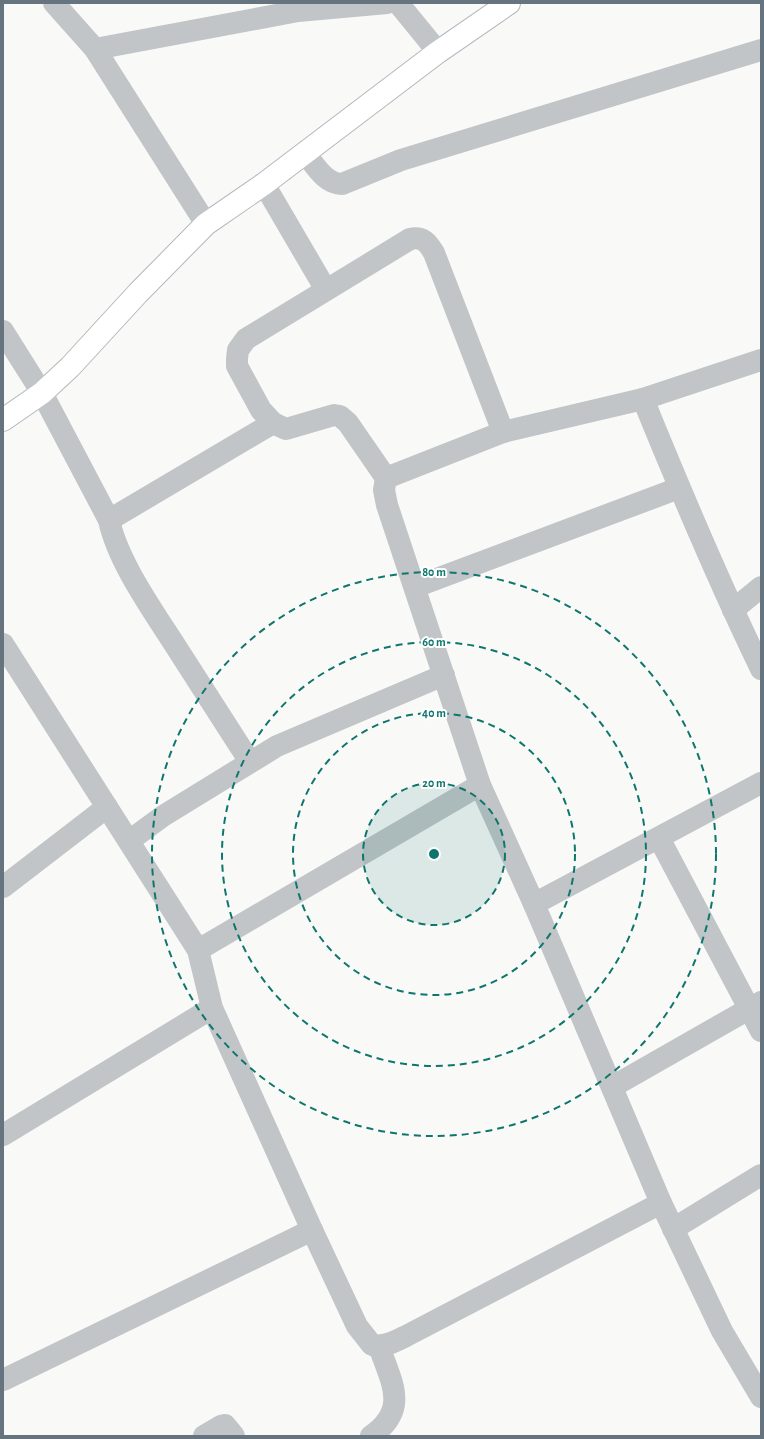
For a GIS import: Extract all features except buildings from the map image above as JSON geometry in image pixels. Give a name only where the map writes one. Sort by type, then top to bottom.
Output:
[{"type":"street","points":[[54,3],[96,50],[206,224]]},
{"type":"street","points":[[96,50],[298,11],[387,3]]},
{"type":"street","points":[[398,3],[438,52]]},
{"type":"street","points":[[3,420],[42,393],[70,367],[138,293],[206,224],[264,184],[438,52],[509,3]]},
{"type":"street","points":[[305,153],[328,180],[337,184],[342,184],[401,160],[761,50]]},
{"type":"street","points":[[264,184],[326,290]]},
{"type":"street","points":[[503,432],[434,253],[426,242],[420,238],[406,241],[246,339],[238,350],[237,366],[261,410],[273,423],[286,429],[334,415],[340,416],[348,423],[386,478],[384,496],[480,785],[534,904],[661,1203],[722,1331],[761,1397]]},
{"type":"street","points":[[3,331],[42,393],[108,520],[112,534],[122,557],[146,601],[250,762]]},
{"type":"street","points":[[386,478],[503,432],[643,399],[761,360]]},
{"type":"street","points":[[643,399],[679,488],[732,610],[761,669]]},
{"type":"street","points":[[108,520],[273,423]]},
{"type":"street","points":[[415,587],[679,488]]},
{"type":"street","points":[[732,610],[761,587]]},
{"type":"street","points":[[3,644],[198,950],[212,1008],[357,1326],[372,1345],[387,1345],[408,1335],[661,1203]]},
{"type":"street","points":[[129,840],[163,816],[277,746],[444,675]]},
{"type":"street","points":[[534,904],[761,783]]},
{"type":"street","points":[[198,950],[480,785]]},
{"type":"street","points":[[3,887],[107,807]]},
{"type":"street","points":[[659,838],[756,1006],[761,1031]]},
{"type":"street","points":[[612,1087],[756,1006]]},
{"type":"street","points":[[3,1135],[212,1008]]},
{"type":"street","points":[[673,1229],[761,1175]]},
{"type":"street","points":[[3,1380],[312,1230]]},
{"type":"street","points":[[371,1436],[388,1422],[394,1409],[395,1400],[393,1389],[379,1346]]},
{"type":"street","points":[[204,1436],[221,1426],[226,1425],[234,1436]]}]
